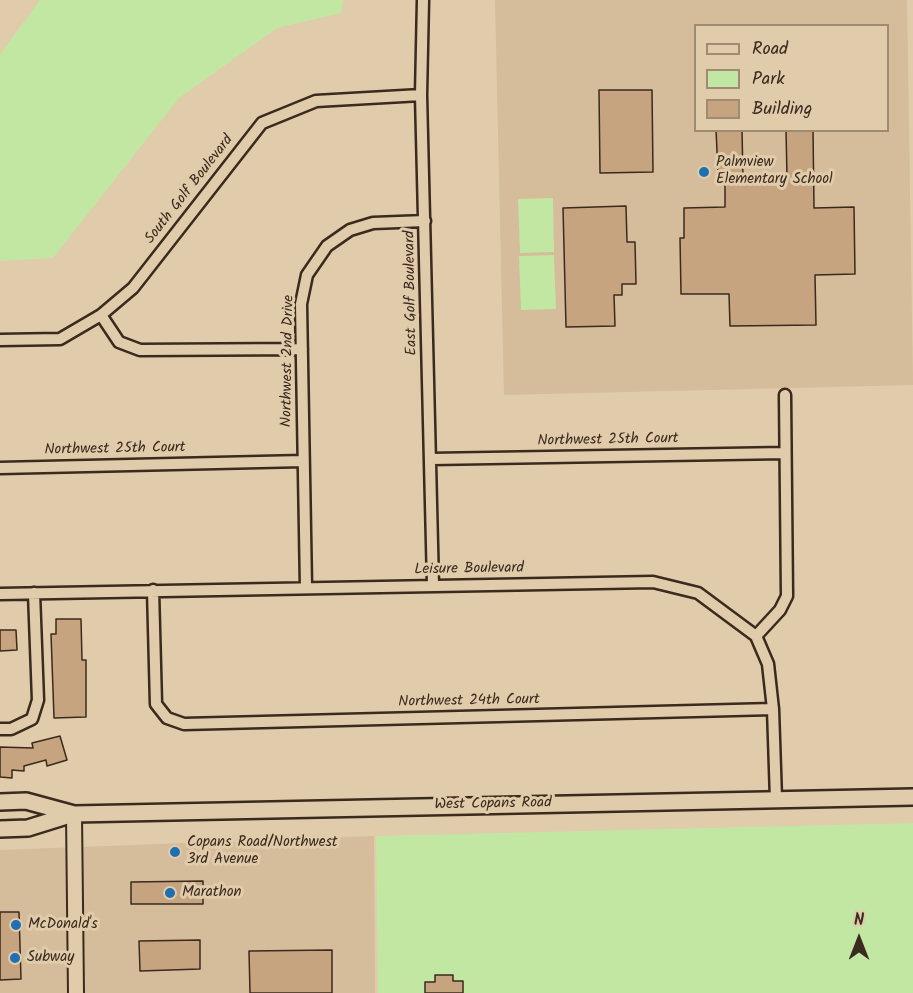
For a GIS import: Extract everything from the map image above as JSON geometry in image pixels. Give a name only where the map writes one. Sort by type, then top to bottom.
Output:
[{"type":"main road","name":"West Copans Road","points":[[0,829],[28,828],[74,814],[913,797]]},
{"type":"main road","name":"West Copans Road","points":[[0,802],[26,801],[74,814]]},
{"type":"street","name":"East Golf Boulevard","points":[[423,0],[422,95],[433,585]]},
{"type":"street","name":"South Golf Boulevard","points":[[0,340],[60,339],[101,315],[133,288],[262,123],[316,100],[422,95]]},
{"type":"street","name":"Northwest 2nd Drive","points":[[306,587],[301,304],[307,275],[327,246],[350,230],[373,224],[425,221]]},
{"type":"street","points":[[101,315],[119,342],[140,350],[302,349]]},
{"type":"street","points":[[776,800],[773,709],[768,664],[756,636],[780,610],[787,596],[785,395]]},
{"type":"street","name":"Northwest 25th Court","points":[[431,459],[785,453]]},
{"type":"street","name":"Northwest 25th Court","points":[[0,468],[303,461]]},
{"type":"street","name":"Leisure Boulevard","points":[[0,594],[653,582],[698,593],[756,636]]},
{"type":"street","name":"Northwest 24th Court","points":[[153,590],[156,704],[166,718],[184,724],[773,709]]},
{"type":"street","points":[[0,729],[11,729],[32,719],[38,700],[34,593]]},
{"type":"street","points":[[74,814],[76,993]]},
{"type":"shaded area","name":"Palmview Elementary School","points":[[495,0],[907,0],[913,385],[504,395]]},
{"type":"shaded area","points":[[374,836],[375,993],[0,993],[0,850]]},
{"type":"green space","points":[[40,0],[343,0],[341,13],[277,28],[179,98],[53,258],[0,261],[0,54]]},
{"type":"green space","points":[[553,198],[554,252],[520,253],[518,199]]},
{"type":"green space","points":[[554,255],[556,309],[521,310],[519,256]]},
{"type":"green space","points":[[913,823],[913,993],[378,993],[376,836]]},
{"type":"building","points":[[599,90],[652,90],[653,172],[600,173]]},
{"type":"building","points":[[716,132],[742,132],[743,178],[787,177],[786,132],[813,132],[814,208],[854,207],[855,274],[815,275],[816,325],[730,326],[729,294],[681,294],[680,238],[684,238],[684,208],[725,207],[725,171],[718,172]]},
{"type":"building","points":[[626,206],[627,242],[635,242],[636,284],[622,284],[622,295],[614,295],[615,326],[566,327],[563,208]]},
{"type":"building","points":[[56,619],[81,619],[82,660],[86,660],[86,717],[54,718],[51,634],[56,634]]},
{"type":"building","points":[[0,630],[16,630],[17,650],[0,651]]},
{"type":"building","points":[[60,736],[67,760],[47,766],[46,760],[24,766],[24,771],[12,770],[12,778],[0,777],[0,747],[33,748],[32,743]]},
{"type":"building","points":[[203,881],[203,904],[131,904],[131,882]]},
{"type":"building","points":[[0,912],[19,912],[21,979],[0,980]]},
{"type":"building","points":[[200,940],[200,969],[140,971],[139,941]]},
{"type":"building","points":[[332,950],[332,993],[250,993],[249,951]]},
{"type":"building","points":[[435,975],[453,975],[453,981],[463,981],[463,993],[425,993],[425,982],[435,982]]},
{"type":"place","name":"Palmview Elementary School","points":[[704,172]]},
{"type":"place","name":"Copans Road/Northwest 3rd Avenue","points":[[175,852]]},
{"type":"place","name":"Marathon","points":[[170,893]]},
{"type":"place","name":"McDonald's","points":[[16,925]]},
{"type":"place","name":"Subway","points":[[15,958]]}]
